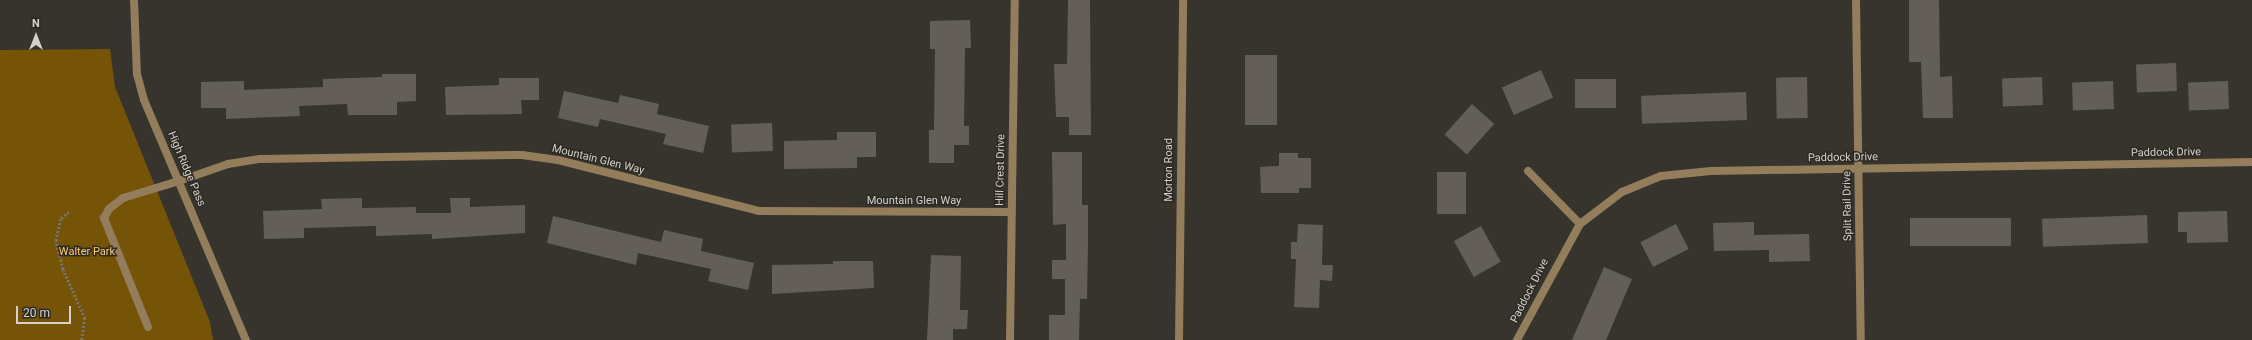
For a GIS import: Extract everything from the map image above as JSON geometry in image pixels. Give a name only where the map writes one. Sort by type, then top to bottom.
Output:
[{"type":"street","name":"High Ridge Pass","points":[[134,0],[137,74],[179,181],[246,340]]},
{"type":"street","name":"Hill Crest Drive","points":[[1010,340],[1015,0]]},
{"type":"street","name":"Morton Road","points":[[1179,340],[1183,0]]},
{"type":"street","name":"Split Rail Drive","points":[[1856,0],[1861,340]]},
{"type":"street","name":"Mountain Glen Way","points":[[148,327],[104,218],[109,209],[123,198],[228,164],[261,159],[522,155],[558,160],[759,211],[1011,212]]},
{"type":"street","name":"Paddock Drive","points":[[1517,340],[1580,224],[1622,192],[1680,172],[2252,162]]},
{"type":"street","points":[[1528,171],[1580,224]]},
{"type":"path","points":[[69,212],[61,219],[56,240],[63,268],[85,318],[82,340]]},
{"type":"green space","name":"Walter Park","points":[[110,49],[115,87],[210,322],[213,340],[0,340],[0,50]]},
{"type":"building","points":[[1068,0],[1090,0],[1091,135],[1069,135],[1069,117],[1056,117],[1054,64],[1067,64]]},
{"type":"building","points":[[1909,0],[1939,0],[1940,77],[1952,76],[1953,118],[1923,118],[1921,62],[1909,62]]},
{"type":"building","points":[[970,20],[971,48],[965,48],[964,126],[969,126],[969,145],[954,145],[954,163],[929,163],[929,130],[934,130],[935,49],[930,49],[930,21]]},
{"type":"building","points":[[1245,55],[1277,55],[1277,125],[1245,125]]},
{"type":"building","points":[[2176,63],[2177,91],[2137,92],[2136,64]]},
{"type":"building","points":[[1541,70],[1553,97],[1514,115],[1502,87]]},
{"type":"building","points":[[382,74],[416,74],[416,101],[397,102],[397,115],[348,115],[347,104],[299,106],[300,116],[226,119],[226,108],[201,108],[201,82],[244,81],[244,90],[323,87],[323,79],[382,77]]},
{"type":"building","points":[[1807,77],[1808,118],[1777,119],[1776,78]]},
{"type":"building","points":[[2042,77],[2043,105],[2003,106],[2002,78]]},
{"type":"building","points":[[499,78],[539,78],[539,100],[521,100],[522,114],[446,115],[445,87],[499,85]]},
{"type":"building","points":[[1575,79],[1616,79],[1616,108],[1575,108]]},
{"type":"building","points":[[2113,81],[2114,109],[2073,110],[2072,82]]},
{"type":"building","points":[[2228,81],[2229,109],[2189,110],[2188,82]]},
{"type":"building","points":[[564,91],[618,103],[620,95],[659,104],[657,114],[709,126],[703,153],[663,144],[666,134],[600,119],[598,127],[558,118]]},
{"type":"building","points":[[1746,92],[1747,120],[1642,124],[1641,96]]},
{"type":"building","points":[[1472,104],[1494,124],[1467,155],[1445,134]]},
{"type":"building","points":[[772,123],[773,151],[732,152],[731,124]]},
{"type":"building","points":[[837,132],[876,132],[876,157],[857,157],[857,168],[784,169],[784,141],[837,140]]},
{"type":"building","points":[[1052,152],[1082,152],[1082,205],[1088,205],[1088,245],[1087,299],[1080,299],[1079,340],[1049,340],[1049,315],[1065,315],[1065,279],[1052,279],[1052,260],[1066,260],[1066,224],[1053,225]]},
{"type":"building","points":[[1279,153],[1298,153],[1298,158],[1311,158],[1311,188],[1299,188],[1299,193],[1261,193],[1260,167],[1279,166]]},
{"type":"building","points":[[1437,172],[1466,172],[1466,214],[1437,214]]},
{"type":"building","points":[[362,198],[362,208],[416,207],[416,213],[451,213],[450,198],[470,198],[470,207],[525,205],[525,233],[432,239],[432,234],[376,236],[376,226],[304,228],[304,238],[264,239],[263,211],[322,209],[321,199]]},
{"type":"building","points":[[2227,211],[2228,242],[2187,243],[2187,232],[2178,232],[2178,212]]},
{"type":"building","points":[[2147,215],[2148,243],[2043,247],[2042,219]]},
{"type":"building","points":[[553,216],[661,242],[664,230],[703,239],[701,251],[754,263],[748,290],[708,281],[711,269],[638,253],[636,265],[547,243]]},
{"type":"building","points":[[1910,218],[2011,218],[2011,246],[1910,246]]},
{"type":"building","points":[[1754,222],[1754,235],[1809,234],[1810,261],[1769,262],[1769,250],[1714,251],[1713,223]]},
{"type":"building","points":[[1298,224],[1323,225],[1322,265],[1333,265],[1332,281],[1320,280],[1319,308],[1294,307],[1296,259],[1291,259],[1291,242],[1297,242]]},
{"type":"building","points":[[1676,224],[1689,249],[1653,267],[1640,242]]},
{"type":"building","points":[[1481,226],[1501,262],[1474,277],[1454,241]]},
{"type":"building","points":[[931,255],[961,256],[960,310],[968,310],[967,329],[953,329],[953,340],[927,340]]},
{"type":"building","points":[[833,261],[873,261],[874,288],[772,294],[772,265],[833,264]]},
{"type":"building","points":[[1604,267],[1632,279],[1606,340],[1572,340]]}]
